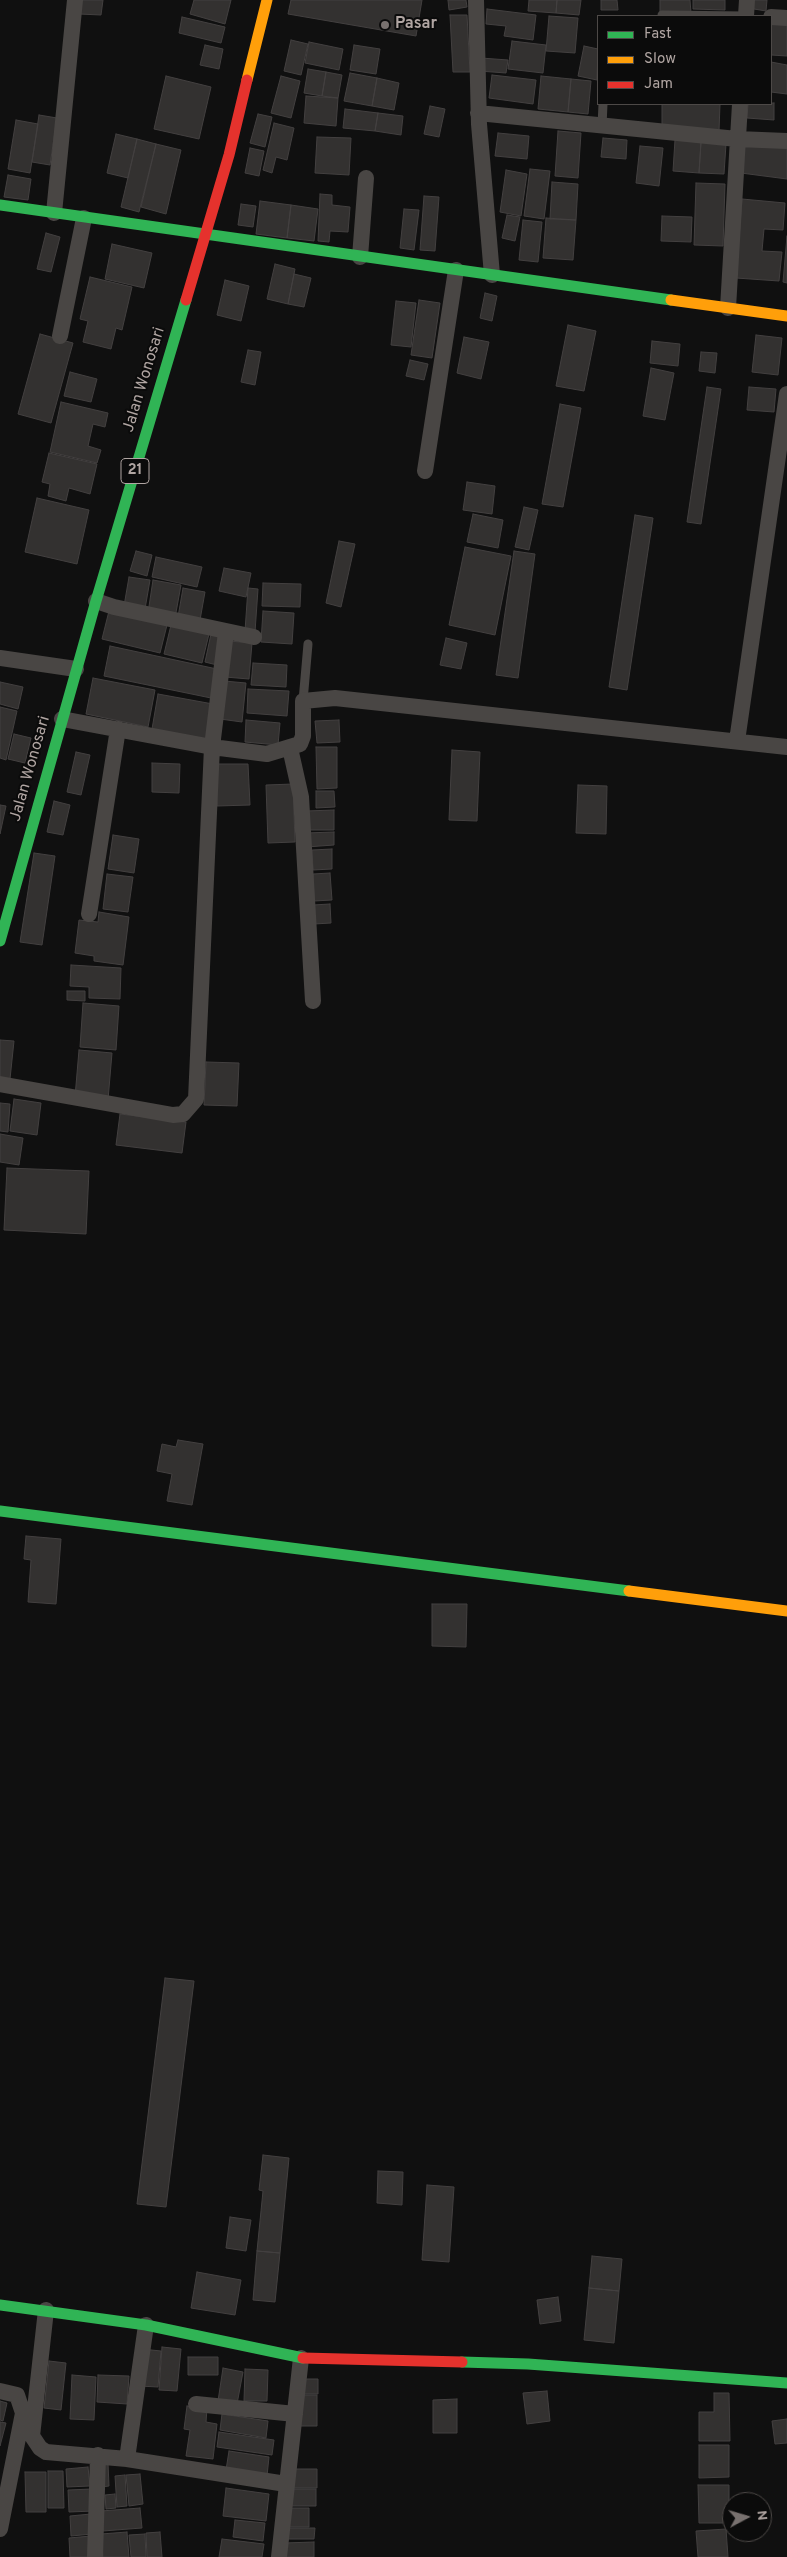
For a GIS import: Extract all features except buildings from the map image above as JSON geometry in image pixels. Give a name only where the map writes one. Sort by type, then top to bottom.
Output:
[{"type":"main road","name":"Jalan Wonosari","points":[[0,942],[76,669],[229,155],[266,0]]},
{"type":"main road","points":[[0,205],[206,236],[787,316]]},
{"type":"main road","points":[[0,1511],[787,1611]]},
{"type":"main road","points":[[0,2305],[146,2325],[301,2358],[528,2364],[787,2383]]},
{"type":"street","points":[[54,213],[75,0]]},
{"type":"street","points":[[476,0],[478,113],[492,275]]},
{"type":"street","points":[[746,15],[747,0]]},
{"type":"street","points":[[772,17],[787,18]]},
{"type":"street","points":[[728,308],[740,105]]},
{"type":"street","points":[[478,113],[737,139],[787,141]]},
{"type":"street","points":[[360,257],[366,178]]},
{"type":"street","points":[[60,336],[84,218]]},
{"type":"street","points":[[425,471],[456,270]]},
{"type":"street","points":[[737,741],[787,394]]},
{"type":"street","points":[[96,601],[114,607],[254,637]]},
{"type":"street","points":[[0,1084],[172,1115],[183,1114],[196,1099],[212,747],[226,632]]},
{"type":"street","points":[[0,658],[76,669]]},
{"type":"street","points":[[62,719],[212,747],[267,754],[300,744],[303,702],[335,698],[787,746]]},
{"type":"street","points":[[89,914],[118,729]]},
{"type":"street","points":[[290,748],[301,797],[313,1001]]},
{"type":"street","points":[[46,2310],[32,2436],[40,2448],[46,2452],[98,2455],[286,2484]]},
{"type":"street","points":[[127,2459],[146,2325]]},
{"type":"street","points":[[279,2557],[301,2358]]},
{"type":"street","points":[[0,2390],[17,2395],[23,2413],[5,2477],[0,2529]]},
{"type":"street","points":[[196,2404],[295,2414]]},
{"type":"street","points":[[95,2557],[98,2455]]},
{"type":"lane","points":[[602,126],[603,105]]},
{"type":"lane","points":[[303,702],[308,644]]},
{"type":"traffic: fast","points":[[0,205],[671,300]]},
{"type":"traffic: fast","points":[[0,941],[96,601],[186,300]]},
{"type":"traffic: fast","points":[[0,1511],[629,1591]]},
{"type":"traffic: fast","points":[[0,2305],[146,2325],[303,2358]]},
{"type":"traffic: fast","points":[[462,2362],[528,2364],[787,2383]]},
{"type":"traffic: slow","points":[[247,80],[267,0]]},
{"type":"traffic: slow","points":[[671,300],[787,316]]},
{"type":"traffic: slow","points":[[629,1591],[787,1611]]},
{"type":"traffic: jam","points":[[186,300],[229,155],[247,80]]},
{"type":"traffic: jam","points":[[303,2358],[462,2362]]},
{"type":"place","name":"Pasar","points":[[385,25]]}]
